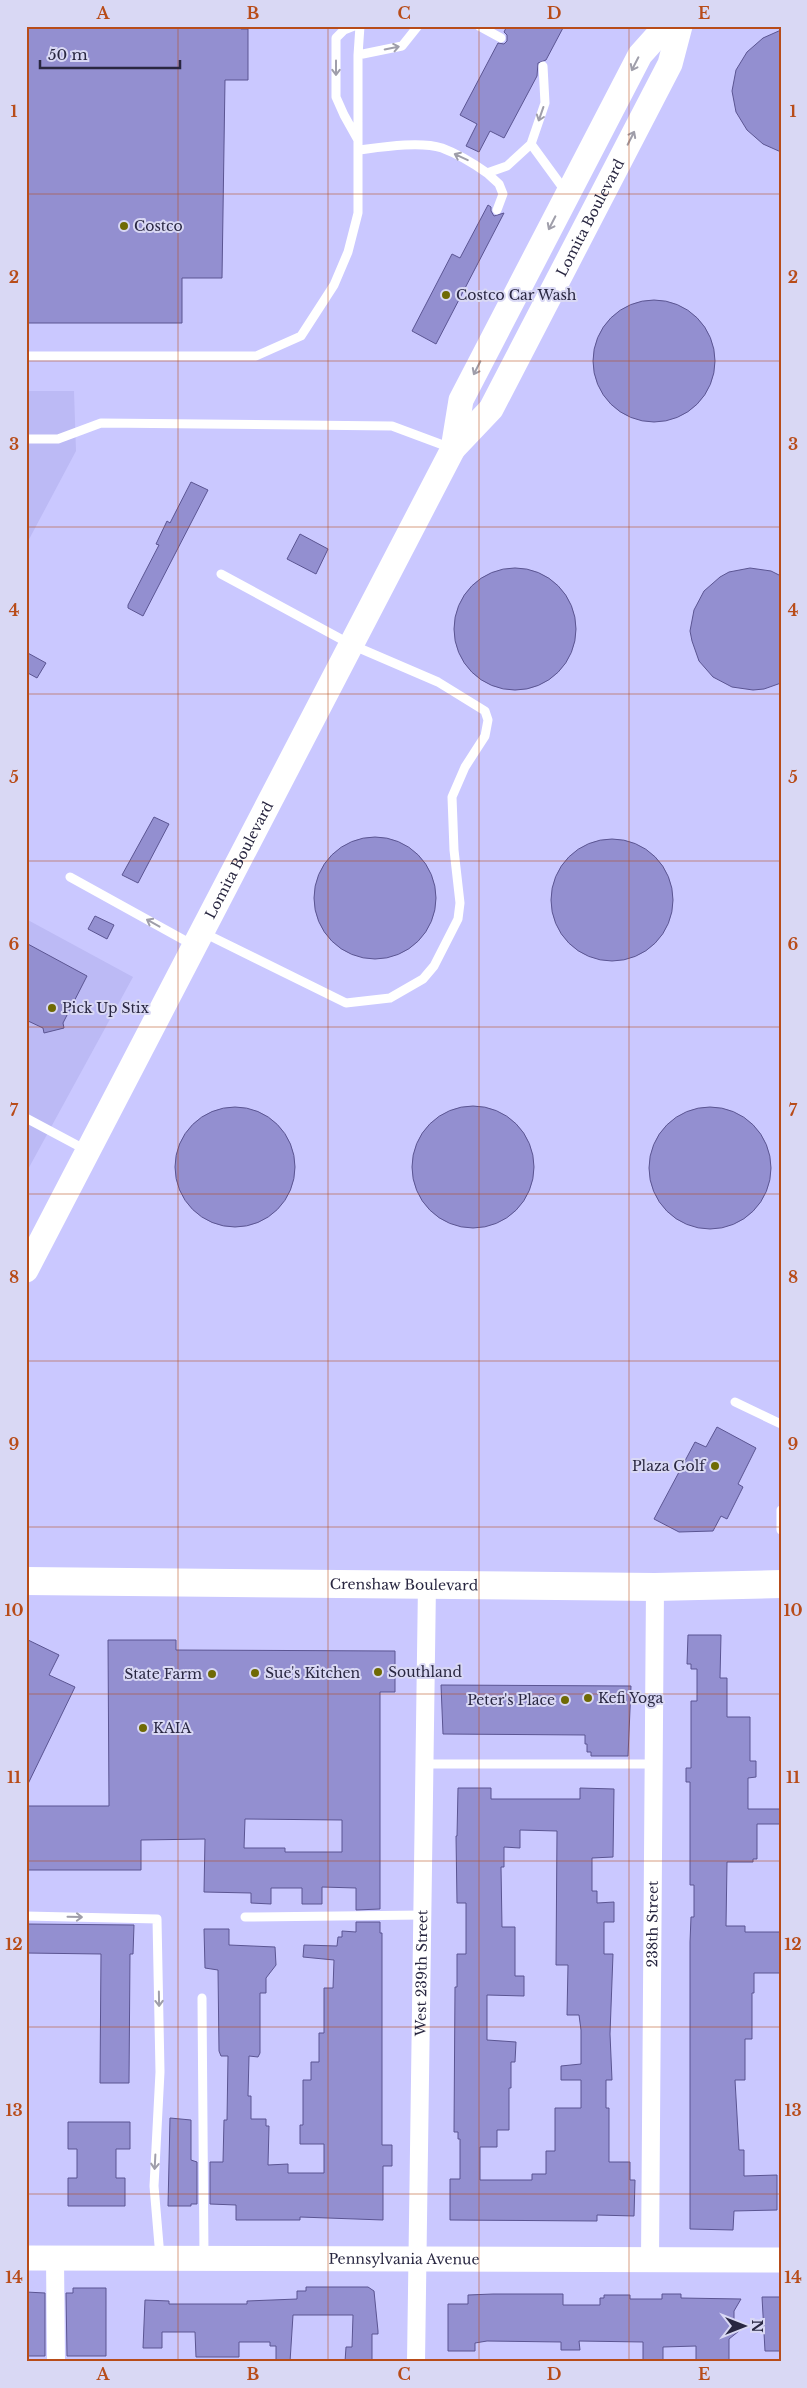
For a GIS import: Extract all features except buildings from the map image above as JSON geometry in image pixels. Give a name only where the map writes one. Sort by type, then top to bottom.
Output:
[{"type":"main road","name":"Lomita Boulevard","points":[[453,449],[460,400],[640,55],[666,26]]},
{"type":"main road","name":"Lomita Boulevard","points":[[26,1270],[453,449],[491,409],[670,64],[680,26]]},
{"type":"main road","name":"Crenshaw Boulevard","points":[[26,1581],[655,1587],[781,1584]]},
{"type":"main road","name":"Pennsylvania Avenue","points":[[26,2258],[781,2260]]},
{"type":"street","name":"West 239th Street","points":[[416,2362],[427,1584]]},
{"type":"street","name":"238th Street","points":[[650,2260],[652,1764],[655,1587]]},
{"type":"street","points":[[55,2258],[56,2362]]},
{"type":"lane","points":[[354,26],[344,30],[336,38],[336,97],[359,145]]},
{"type":"lane","points":[[26,356],[256,356],[301,336],[334,285],[348,252],[358,213],[358,55],[360,26]]},
{"type":"lane","points":[[358,55],[402,46],[418,26]]},
{"type":"lane","points":[[479,26],[501,38]]},
{"type":"lane","points":[[487,172],[507,166],[531,144],[545,103],[543,66]]},
{"type":"lane","points":[[531,144],[568,193]]},
{"type":"lane","points":[[359,145],[440,147],[467,159],[487,172],[499,184],[503,194],[497,210]]},
{"type":"lane","points":[[26,439],[58,439],[101,424],[392,426],[453,449]]},
{"type":"lane","points":[[70,877],[199,940],[346,1003],[390,998],[423,979],[434,966],[450,937],[458,918],[460,903],[454,850],[452,797],[465,767],[485,736],[488,720],[485,711],[438,682],[352,645],[221,574]]},
{"type":"lane","points":[[26,1118],[89,1152]]},
{"type":"lane","points":[[735,1402],[781,1424]]},
{"type":"lane","points":[[781,1510],[781,1530]]},
{"type":"lane","points":[[424,1764],[652,1764]]},
{"type":"lane","points":[[245,1918],[422,1915]]},
{"type":"lane","points":[[26,1916],[157,1919],[160,2072],[154,2186],[160,2259]]},
{"type":"lane","points":[[202,1998],[204,2259]]},
{"type":"shaded area","points":[[26,391],[74,391],[76,451],[26,545]]},
{"type":"shaded area","points":[[26,919],[133,977],[26,1173]]},
{"type":"place","name":"Costco","points":[[124,226]]},
{"type":"place","name":"Costco Car Wash","points":[[446,295]]},
{"type":"place","name":"Pick Up Stix","points":[[52,1008]]},
{"type":"place","name":"Plaza Golf","points":[[715,1466]]},
{"type":"place","name":"Southland","points":[[378,1672]]},
{"type":"place","name":"Sue's Kitchen","points":[[255,1673]]},
{"type":"place","name":"State Farm","points":[[212,1674]]},
{"type":"place","name":"Kefi Yoga","points":[[588,1698]]},
{"type":"place","name":"Peter's Place","points":[[565,1700]]},
{"type":"place","name":"KAIA","points":[[143,1728]]}]
